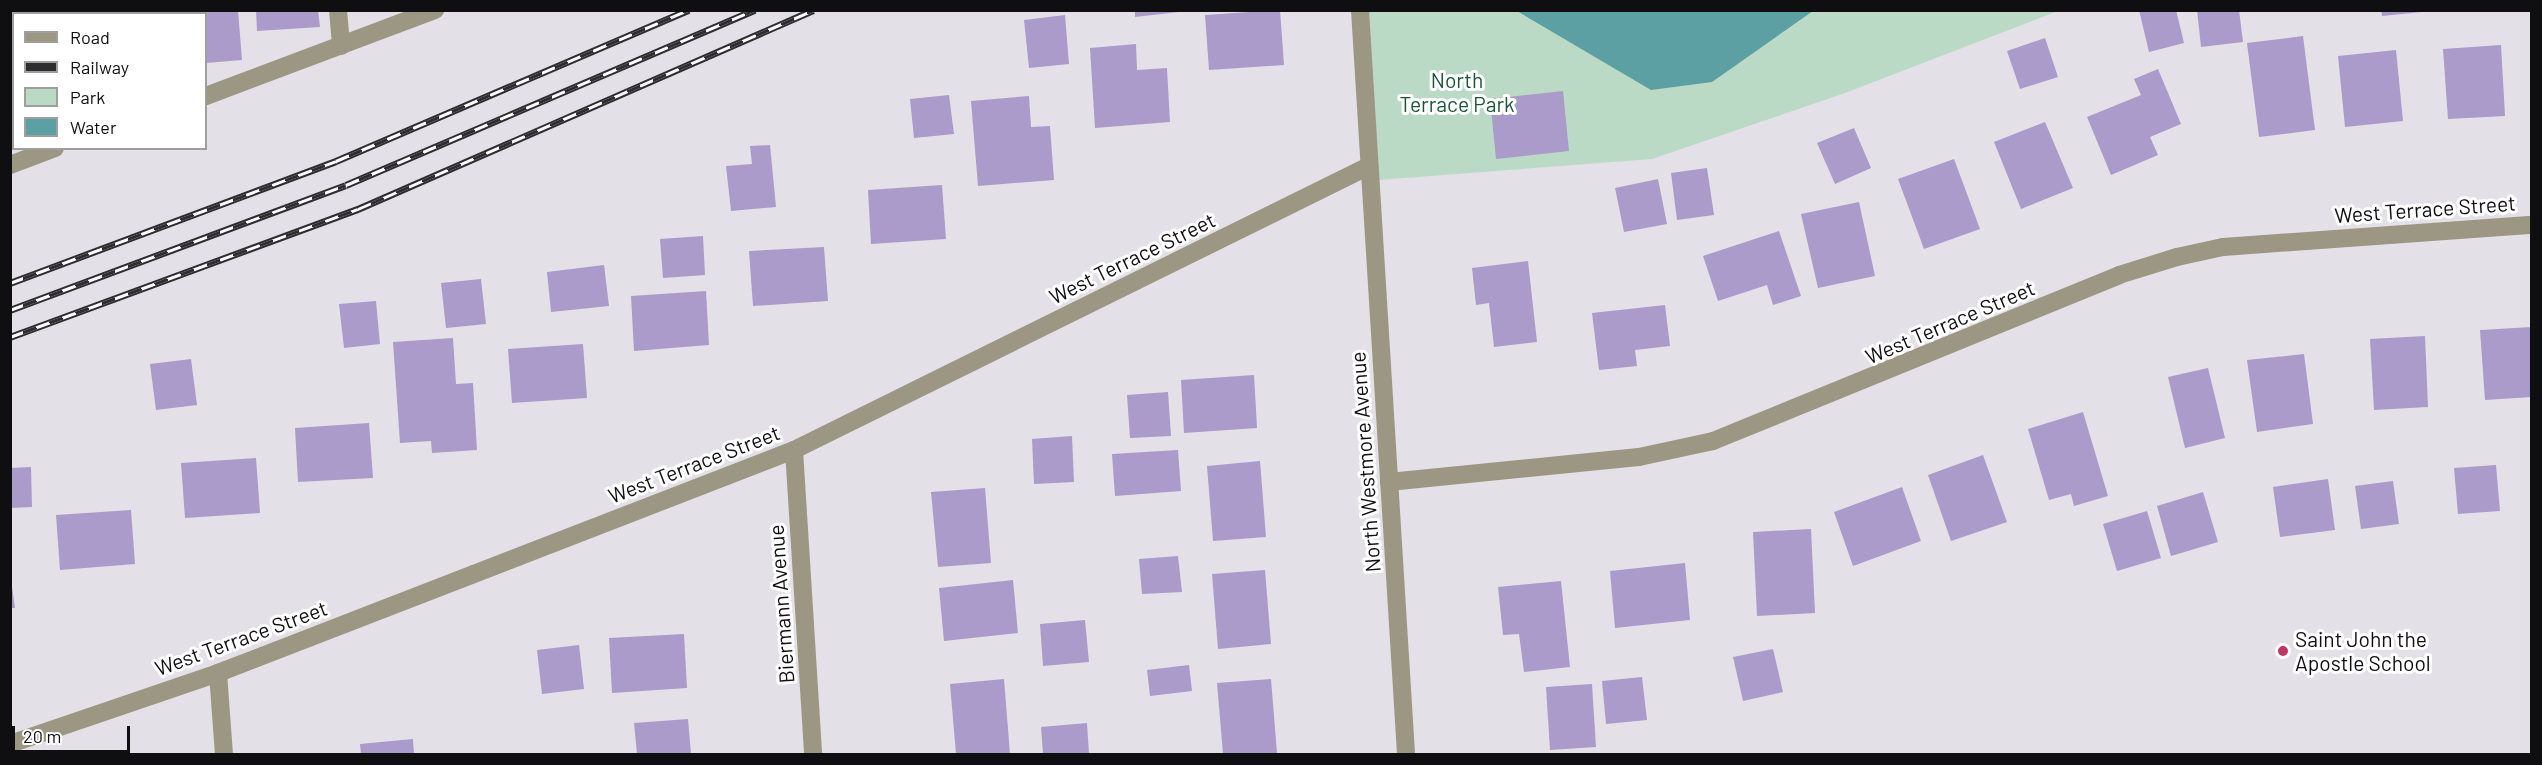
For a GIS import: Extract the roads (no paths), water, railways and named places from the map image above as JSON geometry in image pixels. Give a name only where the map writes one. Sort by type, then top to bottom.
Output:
[{"type":"street","points":[[338,10],[341,46]]},
{"type":"street","points":[[207,96],[435,10]]},
{"type":"street","name":"North Westmore Avenue","points":[[1359,10],[1406,754]]},
{"type":"street","points":[[10,165],[50,150]]},
{"type":"street","name":"West Terrace Street","points":[[10,744],[218,672],[794,450],[1369,166]]},
{"type":"street","name":"West Terrace Street","points":[[1389,482],[1640,457],[1713,441],[2119,275],[2177,257],[2223,247],[2532,225]]},
{"type":"street","name":"Biermann Avenue","points":[[794,450],[813,754]]},
{"type":"street","points":[[218,672],[224,754]]},
{"type":"water","points":[[1517,11],[1813,11],[1712,82],[1651,90]]},
{"type":"railway","points":[[10,283],[336,161],[689,10]]},
{"type":"railway","points":[[10,310],[346,185],[755,10]]},
{"type":"railway","points":[[10,337],[358,209],[813,10]]},
{"type":"place","name":"Saint John the Apostle School","points":[[2283,651]]},
{"type":"park label","name":"North Terrace Park","points":[[1457,92]]}]
